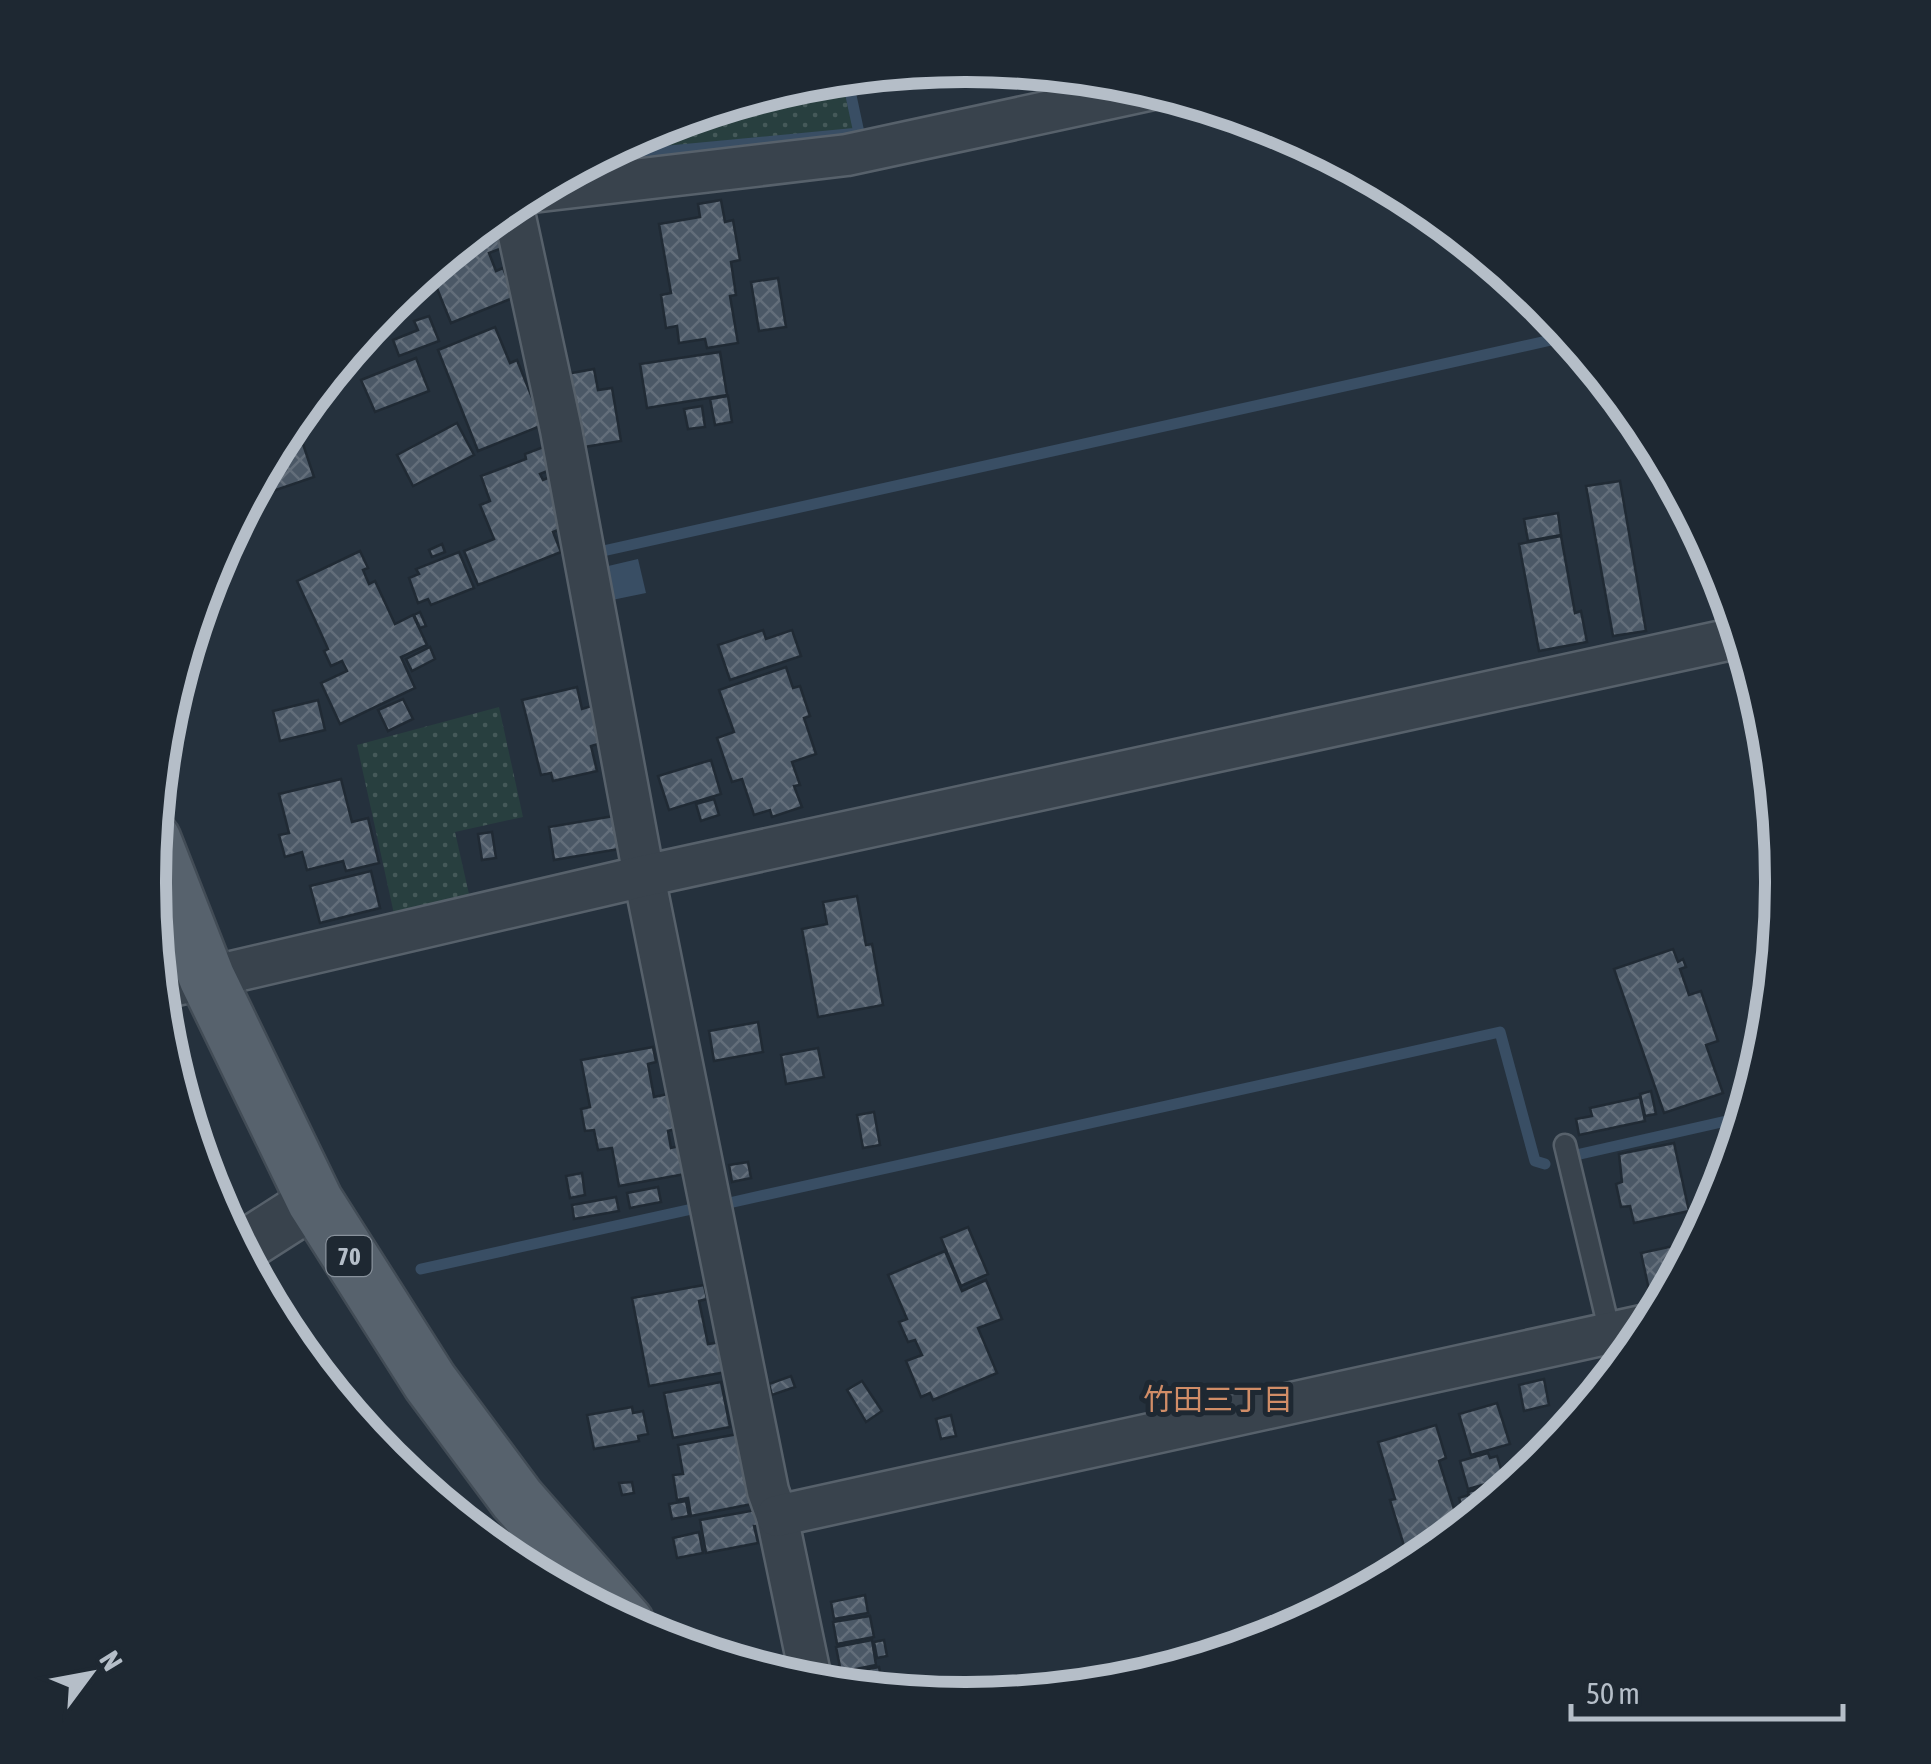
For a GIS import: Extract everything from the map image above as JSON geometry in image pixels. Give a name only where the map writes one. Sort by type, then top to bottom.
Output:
[{"type":"main road","name":"70","points":[[167,907],[183,984],[314,1201],[462,1426],[516,1499],[598,1591]]},
{"type":"street","points":[[570,188],[847,156],[1116,97]]},
{"type":"street","points":[[516,221],[561,430],[644,876],[768,1492],[777,1516],[808,1666]]},
{"type":"street","points":[[183,984],[644,876],[1728,641]]},
{"type":"street","points":[[251,1242],[314,1201]]},
{"type":"street","points":[[777,1516],[1628,1329]]},
{"type":"lane","points":[[1564,1145],[1610,1333]]},
{"type":"green space","points":[[845,92],[856,136],[644,150],[759,110]]},
{"type":"green space","points":[[499,707],[523,817],[455,832],[469,894],[394,914],[357,745]]},
{"type":"water","points":[[638,559],[646,593],[612,600],[604,567]]},
{"type":"building","points":[[721,200],[725,222],[733,220],[740,260],[731,262],[736,295],[730,296],[738,343],[707,348],[705,339],[679,343],[677,326],[666,328],[661,295],[671,293],[659,224],[700,217],[698,204]]},
{"type":"building","points":[[500,233],[505,247],[489,253],[496,271],[503,268],[515,297],[451,323],[435,284]]},
{"type":"building","points":[[778,278],[786,327],[759,331],[751,282]]},
{"type":"building","points":[[429,316],[439,341],[399,356],[393,340],[418,330],[414,321]]},
{"type":"building","points":[[495,327],[510,363],[517,360],[543,425],[478,451],[438,350]]},
{"type":"building","points":[[720,352],[727,395],[647,408],[640,364]]},
{"type":"building","points":[[416,358],[429,391],[375,412],[361,380]]},
{"type":"building","points":[[594,369],[598,390],[612,388],[621,441],[578,448],[566,374]]},
{"type":"building","points":[[728,396],[732,422],[715,425],[710,399]]},
{"type":"building","points":[[702,406],[705,427],[688,429],[684,409]]},
{"type":"building","points":[[457,423],[474,455],[413,486],[397,455]]},
{"type":"building","points":[[303,444],[314,477],[270,492],[273,482],[296,446]]},
{"type":"building","points":[[546,446],[555,468],[540,474],[543,480],[553,476],[563,528],[553,532],[561,552],[478,585],[464,551],[494,539],[480,505],[490,501],[481,476],[526,459],[525,454]]},
{"type":"building","points":[[1620,481],[1646,631],[1613,636],[1586,486]]},
{"type":"building","points":[[1558,513],[1561,535],[1528,541],[1524,519]]},
{"type":"building","points":[[1561,536],[1575,613],[1581,611],[1587,642],[1539,651],[1519,544]]},
{"type":"building","points":[[442,544],[445,552],[432,557],[429,550]]},
{"type":"building","points":[[360,551],[368,568],[363,570],[369,584],[375,581],[395,624],[413,615],[427,645],[401,657],[415,688],[340,724],[321,683],[347,671],[342,661],[331,666],[324,651],[328,649],[297,581]]},
{"type":"building","points":[[459,552],[474,588],[431,605],[428,599],[418,603],[409,578],[419,574],[416,569]]},
{"type":"building","points":[[420,612],[426,626],[420,628],[414,615]]},
{"type":"building","points":[[763,630],[766,639],[792,630],[801,656],[730,680],[718,645]]},
{"type":"building","points":[[430,647],[435,659],[412,671],[406,659]]},
{"type":"building","points":[[786,667],[793,688],[800,686],[810,716],[804,718],[816,754],[792,762],[800,785],[794,786],[802,807],[772,817],[770,810],[754,815],[742,779],[732,782],[717,738],[734,732],[719,690]]},
{"type":"building","points":[[577,687],[582,709],[595,705],[604,742],[591,746],[597,771],[553,781],[551,773],[541,775],[522,700]]},
{"type":"building","points":[[403,699],[413,719],[388,731],[378,710]]},
{"type":"building","points":[[318,700],[325,730],[280,741],[273,711]]},
{"type":"building","points":[[711,760],[721,794],[669,810],[658,776]]},
{"type":"building","points":[[341,779],[352,822],[368,818],[379,863],[346,871],[343,861],[307,870],[302,852],[285,857],[279,835],[289,833],[279,794]]},
{"type":"building","points":[[714,799],[719,815],[701,821],[696,804]]},
{"type":"building","points":[[614,816],[619,849],[554,860],[549,827]]},
{"type":"building","points":[[492,832],[496,858],[482,860],[478,834]]},
{"type":"building","points":[[371,871],[380,908],[320,923],[310,886]]},
{"type":"building","points":[[857,896],[866,945],[872,944],[883,1005],[818,1017],[802,929],[827,924],[823,902]]},
{"type":"building","points":[[1673,949],[1678,962],[1683,959],[1686,967],[1680,969],[1689,995],[1701,991],[1718,1041],[1706,1045],[1723,1093],[1664,1113],[1614,969]]},
{"type":"building","points":[[758,1022],[763,1052],[714,1061],[709,1031]]},
{"type":"building","points":[[653,1047],[656,1062],[648,1064],[654,1097],[668,1094],[675,1129],[668,1131],[671,1148],[679,1146],[685,1174],[619,1186],[612,1148],[598,1150],[594,1130],[585,1131],[581,1109],[590,1107],[581,1060]]},
{"type":"building","points":[[818,1048],[824,1077],[786,1084],[781,1055]]},
{"type":"building","points":[[1651,1091],[1656,1114],[1645,1116],[1640,1094]]},
{"type":"building","points":[[1640,1097],[1645,1121],[1579,1135],[1576,1119],[1592,1116],[1590,1108]]},
{"type":"building","points":[[874,1112],[880,1145],[863,1148],[857,1115]]},
{"type":"building","points":[[1674,1143],[1689,1211],[1634,1223],[1630,1206],[1621,1207],[1616,1184],[1622,1182],[1619,1154]]},
{"type":"building","points":[[748,1162],[751,1178],[732,1182],[729,1165]]},
{"type":"building","points":[[582,1173],[585,1195],[570,1198],[566,1176]]},
{"type":"building","points":[[658,1187],[661,1202],[630,1208],[627,1193]]},
{"type":"building","points":[[616,1197],[619,1211],[574,1219],[572,1205]]},
{"type":"building","points":[[968,1227],[988,1274],[961,1286],[941,1238]]},
{"type":"building","points":[[1678,1245],[1654,1289],[1649,1290],[1641,1253]]},
{"type":"building","points":[[945,1251],[962,1291],[986,1280],[1002,1319],[978,1328],[997,1373],[933,1400],[930,1393],[921,1397],[906,1361],[922,1355],[915,1340],[908,1342],[899,1322],[907,1319],[888,1275]]},
{"type":"building","points":[[704,1285],[707,1299],[699,1301],[708,1344],[721,1342],[726,1372],[649,1386],[632,1298]]},
{"type":"building","points":[[791,1376],[795,1387],[772,1395],[769,1384]]},
{"type":"building","points":[[1544,1379],[1549,1405],[1524,1411],[1519,1385]]},
{"type":"building","points":[[862,1381],[882,1411],[866,1422],[847,1390]]},
{"type":"building","points":[[721,1382],[730,1427],[673,1438],[664,1393]]},
{"type":"building","points":[[1497,1403],[1510,1444],[1471,1455],[1459,1414]]},
{"type":"building","points":[[632,1407],[633,1413],[643,1411],[648,1434],[638,1436],[639,1441],[594,1449],[587,1415]]},
{"type":"building","points":[[951,1415],[956,1436],[941,1439],[936,1419]]},
{"type":"building","points":[[1436,1425],[1446,1458],[1439,1461],[1455,1513],[1405,1549],[1390,1500],[1395,1499],[1378,1442]]},
{"type":"building","points":[[738,1434],[757,1503],[691,1516],[688,1498],[677,1500],[673,1475],[683,1474],[678,1445]]},
{"type":"building","points":[[1488,1453],[1490,1458],[1497,1456],[1502,1474],[1494,1482],[1468,1489],[1460,1461]]},
{"type":"building","points":[[632,1482],[634,1493],[622,1495],[619,1483]]},
{"type":"building","points":[[1490,1485],[1471,1501],[1468,1492]]},
{"type":"building","points":[[1468,1495],[1470,1502],[1462,1508],[1459,1498]]},
{"type":"building","points":[[686,1501],[689,1516],[672,1519],[669,1504]]},
{"type":"building","points":[[756,1510],[758,1543],[706,1553],[700,1520]]},
{"type":"building","points":[[699,1532],[703,1553],[677,1558],[673,1538]]},
{"type":"building","points":[[865,1595],[868,1613],[834,1619],[831,1602]]},
{"type":"building","points":[[870,1616],[874,1637],[837,1644],[833,1622]]},
{"type":"building","points":[[872,1640],[876,1665],[841,1671],[836,1647]]},
{"type":"building","points":[[884,1640],[887,1656],[877,1658],[874,1642]]},
{"type":"building","points":[[879,1667],[881,1677],[861,1675],[848,1673]]},
{"type":"waterway","points":[[636,154],[859,133],[850,91]]},
{"type":"waterway","points":[[594,553],[1552,340]]},
{"type":"waterway","points":[[729,1203],[1500,1032],[1535,1161],[1545,1164]]},
{"type":"waterway","points":[[1576,1155],[1729,1120]]},
{"type":"waterway","points":[[421,1269],[692,1209]]},
{"type":"district","name":"竹田三丁目","points":[[1218,1399]]}]
